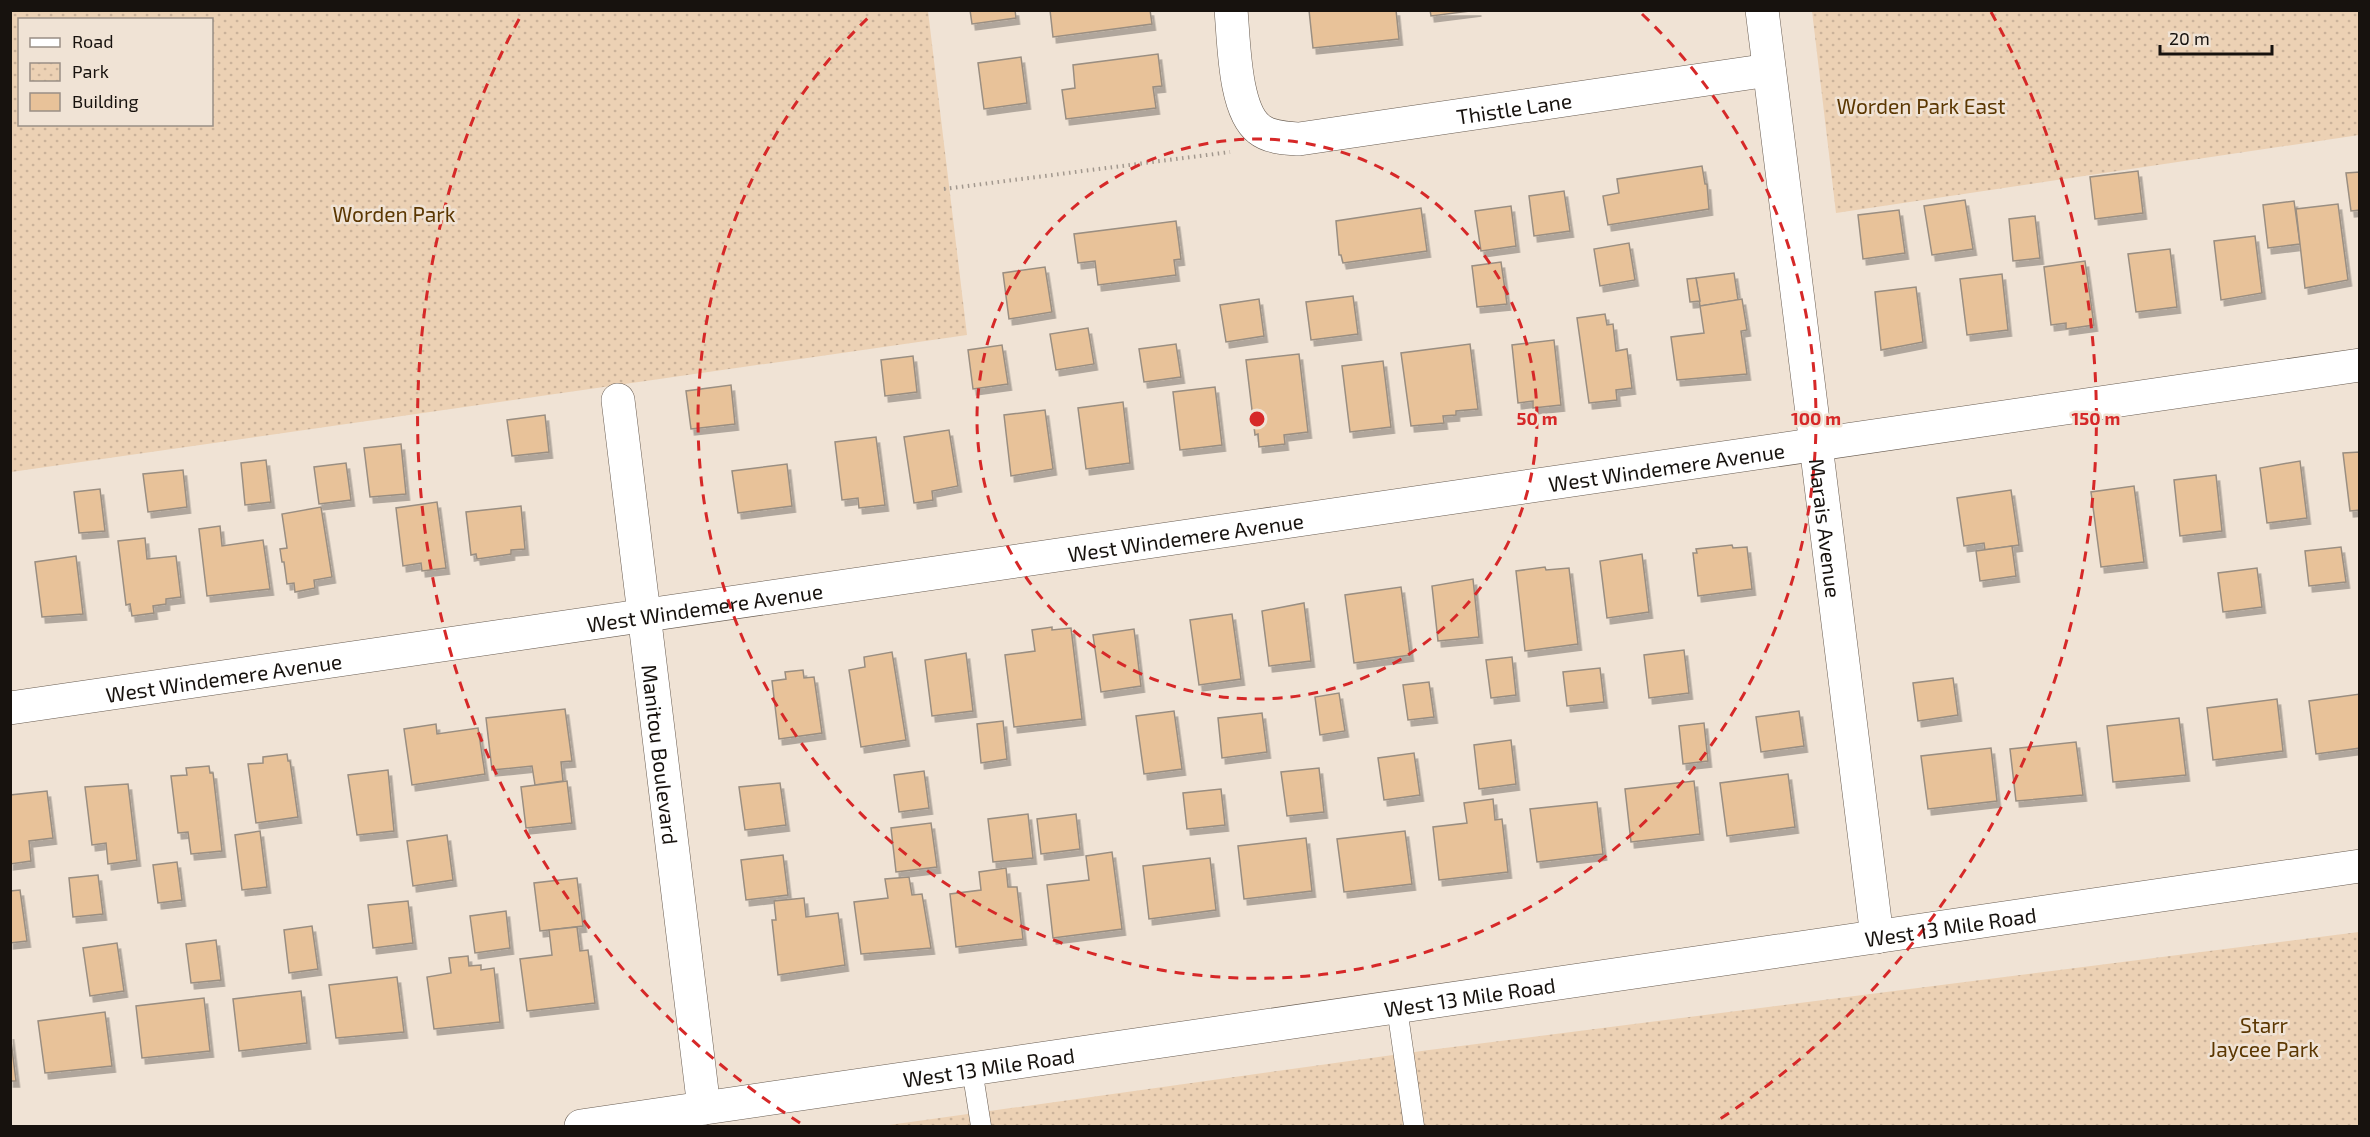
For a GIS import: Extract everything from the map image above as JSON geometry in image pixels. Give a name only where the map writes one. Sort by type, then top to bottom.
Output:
[{"type":"street","name":"Thistle Lane","points":[[1230,10],[1242,99],[1248,118],[1260,130],[1281,138],[1299,139],[1769,70]]},
{"type":"street","name":"Marais Avenue","points":[[1762,10],[1877,937]]},
{"type":"street","name":"West Windemere Avenue","points":[[10,708],[2360,365]]},
{"type":"street","name":"Manitou Boulevard","points":[[618,400],[704,1108]]},
{"type":"street","name":"West 13 Mile Road","points":[[581,1126],[2360,866]]},
{"type":"lane","points":[[1397,1008],[1414,1126]]},
{"type":"lane","points":[[972,1069],[981,1126]]},
{"type":"path","points":[[944,189],[1231,152]]},
{"type":"green space","name":"Worden Park","points":[[10,11],[928,11],[967,335],[11,472]]},
{"type":"green space","name":"Worden Park East","points":[[1812,11],[2359,11],[2359,135],[1836,213]]},
{"type":"green space","name":"Starr Jaycee Park","points":[[2359,932],[2359,1126],[882,1126],[1429,1050]]},
{"type":"building","points":[[970,10],[1015,10],[1016,18],[972,24]]},
{"type":"building","points":[[1050,10],[1150,10],[1152,24],[1053,37]]},
{"type":"building","points":[[1309,10],[1396,10],[1399,39],[1313,48]]},
{"type":"building","points":[[1430,10],[1478,10],[1431,16]]},
{"type":"building","points":[[1158,54],[1162,86],[1153,87],[1156,108],[1066,119],[1062,90],[1075,88],[1073,65]]},
{"type":"building","points":[[1021,57],[1027,103],[984,109],[978,63]]},
{"type":"building","points":[[1702,166],[1705,184],[1707,184],[1709,209],[1608,225],[1603,196],[1619,193],[1617,179]]},
{"type":"building","points":[[2138,171],[2143,213],[2095,219],[2090,177]]},
{"type":"building","points":[[2360,172],[2360,210],[2351,211],[2346,173]]},
{"type":"building","points":[[1564,191],[1570,231],[1534,236],[1529,196]]},
{"type":"building","points":[[1965,200],[1973,249],[1932,255],[1924,206]]},
{"type":"building","points":[[2294,201],[2300,244],[2268,248],[2263,205]]},
{"type":"building","points":[[2338,204],[2348,280],[2305,288],[2296,209]]},
{"type":"building","points":[[1511,206],[1516,246],[1481,251],[1475,211]]},
{"type":"building","points":[[1421,208],[1427,251],[1343,263],[1339,255],[1336,221]]},
{"type":"building","points":[[1899,210],[1905,253],[1863,259],[1858,215]]},
{"type":"building","points":[[2035,216],[2040,258],[2013,261],[2009,219]]},
{"type":"building","points":[[1176,221],[1181,259],[1174,260],[1176,275],[1098,285],[1095,261],[1078,263],[1074,234]]},
{"type":"building","points":[[2255,236],[2262,293],[2221,300],[2214,241]]},
{"type":"building","points":[[1629,243],[1635,280],[1600,286],[1594,249]]},
{"type":"building","points":[[2170,249],[2177,307],[2136,312],[2128,254]]},
{"type":"building","points":[[2085,261],[2094,325],[2066,329],[2066,323],[2051,325],[2044,267]]},
{"type":"building","points":[[1501,262],[1507,304],[1477,307],[1472,266]]},
{"type":"building","points":[[1045,267],[1052,312],[1009,319],[1003,273]]},
{"type":"building","points":[[1734,273],[1738,300],[1700,306],[1696,278]]},
{"type":"building","points":[[2002,274],[2008,330],[1967,335],[1960,279]]},
{"type":"building","points":[[1696,278],[1700,301],[1690,302],[1687,279]]},
{"type":"building","points":[[1916,287],[1923,342],[1881,350],[1875,292]]},
{"type":"building","points":[[1353,296],[1358,334],[1311,340],[1306,302]]},
{"type":"building","points":[[1259,299],[1264,336],[1226,342],[1220,305]]},
{"type":"building","points":[[1742,299],[1747,330],[1741,331],[1747,374],[1677,380],[1671,337],[1704,333],[1700,306]]},
{"type":"building","points":[[1605,314],[1607,325],[1613,324],[1616,351],[1627,349],[1632,388],[1616,390],[1617,400],[1589,403],[1577,318]]},
{"type":"building","points":[[1088,328],[1094,364],[1056,370],[1050,334]]},
{"type":"building","points":[[1554,340],[1561,405],[1533,408],[1533,401],[1518,403],[1512,345]]},
{"type":"building","points":[[1176,344],[1181,377],[1144,382],[1139,349]]},
{"type":"building","points":[[1470,344],[1478,409],[1456,411],[1456,415],[1443,416],[1444,423],[1411,426],[1401,353]]},
{"type":"building","points":[[1002,345],[1008,384],[973,389],[968,350]]},
{"type":"building","points":[[1299,354],[1308,432],[1284,435],[1285,444],[1259,447],[1258,434],[1255,435],[1246,360]]},
{"type":"building","points":[[913,356],[917,392],[885,396],[881,360]]},
{"type":"building","points":[[1383,361],[1391,427],[1350,432],[1342,366]]},
{"type":"building","points":[[731,385],[735,424],[691,429],[686,391]]},
{"type":"building","points":[[1215,387],[1222,445],[1180,450],[1173,392]]},
{"type":"building","points":[[1123,402],[1130,463],[1086,469],[1078,408]]},
{"type":"building","points":[[1045,410],[1053,469],[1011,476],[1004,415]]},
{"type":"building","points":[[545,415],[549,452],[512,456],[507,420]]},
{"type":"building","points":[[949,430],[958,486],[932,491],[933,500],[914,503],[904,437]]},
{"type":"building","points":[[876,437],[885,505],[859,508],[858,498],[842,500],[835,442]]},
{"type":"building","points":[[401,444],[406,494],[370,497],[364,448]]},
{"type":"building","points":[[2360,452],[2360,510],[2350,511],[2343,453]]},
{"type":"building","points":[[266,460],[271,502],[245,505],[241,463]]},
{"type":"building","points":[[2300,461],[2307,518],[2267,523],[2260,468]]},
{"type":"building","points":[[346,463],[351,500],[319,504],[314,467]]},
{"type":"building","points":[[787,464],[792,506],[738,513],[732,471]]},
{"type":"building","points":[[183,470],[187,507],[148,512],[143,474]]},
{"type":"building","points":[[2216,475],[2222,531],[2180,536],[2174,480]]},
{"type":"building","points":[[2134,486],[2144,562],[2101,567],[2091,492]]},
{"type":"building","points":[[100,489],[105,531],[79,533],[74,492]]},
{"type":"building","points":[[2011,490],[2019,545],[1985,550],[1984,543],[1964,546],[1957,498]]},
{"type":"building","points":[[437,502],[446,568],[422,571],[421,563],[403,566],[396,508]]},
{"type":"building","points":[[521,506],[525,549],[511,550],[511,554],[477,559],[476,554],[471,555],[466,512]]},
{"type":"building","points":[[321,507],[332,577],[314,580],[315,588],[295,592],[294,583],[287,584],[284,562],[282,562],[280,549],[287,548],[282,514]]},
{"type":"building","points":[[220,526],[222,546],[263,540],[270,589],[207,596],[199,529]]},
{"type":"building","points":[[145,538],[147,559],[176,556],[181,597],[166,599],[166,604],[153,606],[154,613],[132,616],[130,604],[126,605],[118,541]]},
{"type":"building","points":[[1732,545],[1733,548],[1747,547],[1752,589],[1698,596],[1693,553],[1697,553],[1696,549]]},
{"type":"building","points":[[2012,546],[2016,576],[1980,581],[1976,551]]},
{"type":"building","points":[[2341,547],[2346,582],[2309,586],[2305,551]]},
{"type":"building","points":[[1642,554],[1649,612],[1607,618],[1600,561]]},
{"type":"building","points":[[76,556],[83,614],[42,617],[35,562]]},
{"type":"building","points":[[1545,567],[1546,570],[1569,568],[1578,644],[1525,651],[1516,571]]},
{"type":"building","points":[[2257,568],[2262,607],[2223,612],[2218,573]]},
{"type":"building","points":[[1473,579],[1479,637],[1438,641],[1432,586]]},
{"type":"building","points":[[1401,587],[1410,655],[1354,663],[1345,595]]},
{"type":"building","points":[[1304,603],[1311,661],[1269,666],[1262,611]]},
{"type":"building","points":[[1232,614],[1241,679],[1199,685],[1190,620]]},
{"type":"building","points":[[1052,627],[1052,630],[1071,628],[1082,719],[1014,727],[1005,655],[1035,651],[1032,630]]},
{"type":"building","points":[[1134,629],[1141,686],[1101,692],[1093,635]]},
{"type":"building","points":[[1684,650],[1689,693],[1649,698],[1644,655]]},
{"type":"building","points":[[892,652],[906,740],[861,747],[849,670],[865,667],[864,657]]},
{"type":"building","points":[[966,653],[973,711],[932,716],[925,660]]},
{"type":"building","points":[[1512,657],[1516,695],[1491,698],[1486,660]]},
{"type":"building","points":[[1600,668],[1604,702],[1567,706],[1563,672]]},
{"type":"building","points":[[803,670],[804,678],[814,677],[822,733],[779,739],[772,681],[786,679],[785,672]]},
{"type":"building","points":[[1953,678],[1958,715],[1918,721],[1913,683]]},
{"type":"building","points":[[1429,682],[1434,717],[1408,720],[1403,685]]},
{"type":"building","points":[[1339,693],[1345,731],[1320,735],[1315,697]]},
{"type":"building","points":[[2360,694],[2360,748],[2316,754],[2309,701]]},
{"type":"building","points":[[2277,699],[2283,751],[2213,760],[2207,708]]},
{"type":"building","points":[[565,709],[572,761],[561,762],[563,781],[535,785],[532,766],[492,770],[486,718]]},
{"type":"building","points":[[1174,711],[1182,769],[1144,774],[1136,716]]},
{"type":"building","points":[[1799,711],[1804,746],[1761,752],[1756,717]]},
{"type":"building","points":[[1262,713],[1267,752],[1222,758],[1218,718]]},
{"type":"building","points":[[2179,718],[2186,775],[2113,782],[2107,726]]},
{"type":"building","points":[[1003,721],[1007,759],[981,763],[977,724]]},
{"type":"building","points":[[1704,723],[1708,761],[1683,764],[1679,726]]},
{"type":"building","points":[[436,724],[437,734],[478,728],[485,774],[412,785],[404,729]]},
{"type":"building","points":[[1511,740],[1516,784],[1479,789],[1474,745]]},
{"type":"building","points":[[2076,742],[2083,795],[2016,801],[2010,749]]},
{"type":"building","points":[[1991,748],[1997,801],[1928,809],[1921,756]]},
{"type":"building","points":[[1414,753],[1420,795],[1384,800],[1378,758]]},
{"type":"building","points":[[287,754],[298,817],[256,823],[248,764],[263,763],[263,757]]},
{"type":"building","points":[[209,766],[210,773],[213,773],[222,851],[191,854],[188,832],[178,833],[171,776],[187,775],[186,768]]},
{"type":"building","points":[[1319,768],[1324,812],[1287,816],[1281,772]]},
{"type":"building","points":[[388,770],[394,831],[357,835],[348,775]]},
{"type":"building","points":[[924,771],[929,808],[899,812],[894,775]]},
{"type":"building","points":[[1788,774],[1795,827],[1727,836],[1720,783]]},
{"type":"building","points":[[567,781],[572,823],[526,828],[521,787]]},
{"type":"building","points":[[1694,781],[1700,834],[1631,842],[1625,789]]},
{"type":"building","points":[[780,783],[786,825],[745,830],[739,787]]},
{"type":"building","points":[[128,784],[137,860],[108,864],[106,843],[92,845],[85,787]]},
{"type":"building","points":[[1221,789],[1225,825],[1187,829],[1183,793]]},
{"type":"building","points":[[47,791],[53,838],[29,841],[31,861],[10,864],[10,795]]},
{"type":"building","points":[[1493,799],[1495,820],[1502,819],[1508,872],[1439,880],[1433,827],[1467,823],[1464,803]]},
{"type":"building","points":[[1597,802],[1603,854],[1537,862],[1530,809]]},
{"type":"building","points":[[1028,814],[1033,858],[993,862],[988,819]]},
{"type":"building","points":[[1076,814],[1080,849],[1041,854],[1037,819]]},
{"type":"building","points":[[931,823],[937,867],[896,872],[891,828]]},
{"type":"building","points":[[260,831],[267,887],[242,890],[235,835]]},
{"type":"building","points":[[1405,831],[1412,884],[1344,892],[1337,839]]},
{"type":"building","points":[[447,835],[453,880],[413,886],[407,841]]},
{"type":"building","points":[[1306,838],[1312,891],[1244,899],[1238,846]]},
{"type":"building","points":[[1112,852],[1122,929],[1053,938],[1047,885],[1089,880],[1086,856]]},
{"type":"building","points":[[783,855],[788,895],[746,900],[741,860]]},
{"type":"building","points":[[1210,858],[1216,910],[1149,919],[1143,866]]},
{"type":"building","points":[[177,862],[182,900],[158,903],[153,865]]},
{"type":"building","points":[[1006,868],[1008,887],[1017,887],[1023,939],[956,947],[950,894],[981,890],[979,872]]},
{"type":"building","points":[[98,875],[103,914],[73,917],[69,878]]},
{"type":"building","points":[[909,877],[912,895],[922,894],[931,948],[861,954],[854,902],[888,898],[885,879]]},
{"type":"building","points":[[577,878],[583,926],[540,931],[534,883]]},
{"type":"building","points":[[20,890],[27,941],[10,943],[10,891]]},
{"type":"building","points":[[804,898],[806,917],[838,913],[845,965],[778,975],[772,920],[776,920],[774,901]]},
{"type":"building","points":[[408,901],[413,943],[373,948],[368,905]]},
{"type":"building","points":[[506,911],[510,948],[475,953],[470,916]]},
{"type":"building","points":[[312,926],[318,969],[289,973],[284,930]]},
{"type":"building","points":[[577,927],[580,951],[588,950],[595,1003],[527,1011],[520,959],[552,955],[549,930]]},
{"type":"building","points":[[216,940],[221,980],[191,983],[186,944]]},
{"type":"building","points":[[117,943],[124,991],[90,996],[83,948]]},
{"type":"building","points":[[468,956],[469,966],[481,965],[481,970],[494,968],[500,1022],[434,1029],[427,977],[451,973],[449,958]]},
{"type":"building","points":[[397,977],[404,1032],[336,1038],[329,985]]},
{"type":"building","points":[[301,991],[307,1043],[239,1051],[233,999]]},
{"type":"building","points":[[204,998],[210,1051],[142,1058],[136,1006]]},
{"type":"building","points":[[105,1012],[112,1066],[45,1073],[38,1021]]},
{"type":"building","points":[[10,1033],[16,1081],[10,1081]]}]
